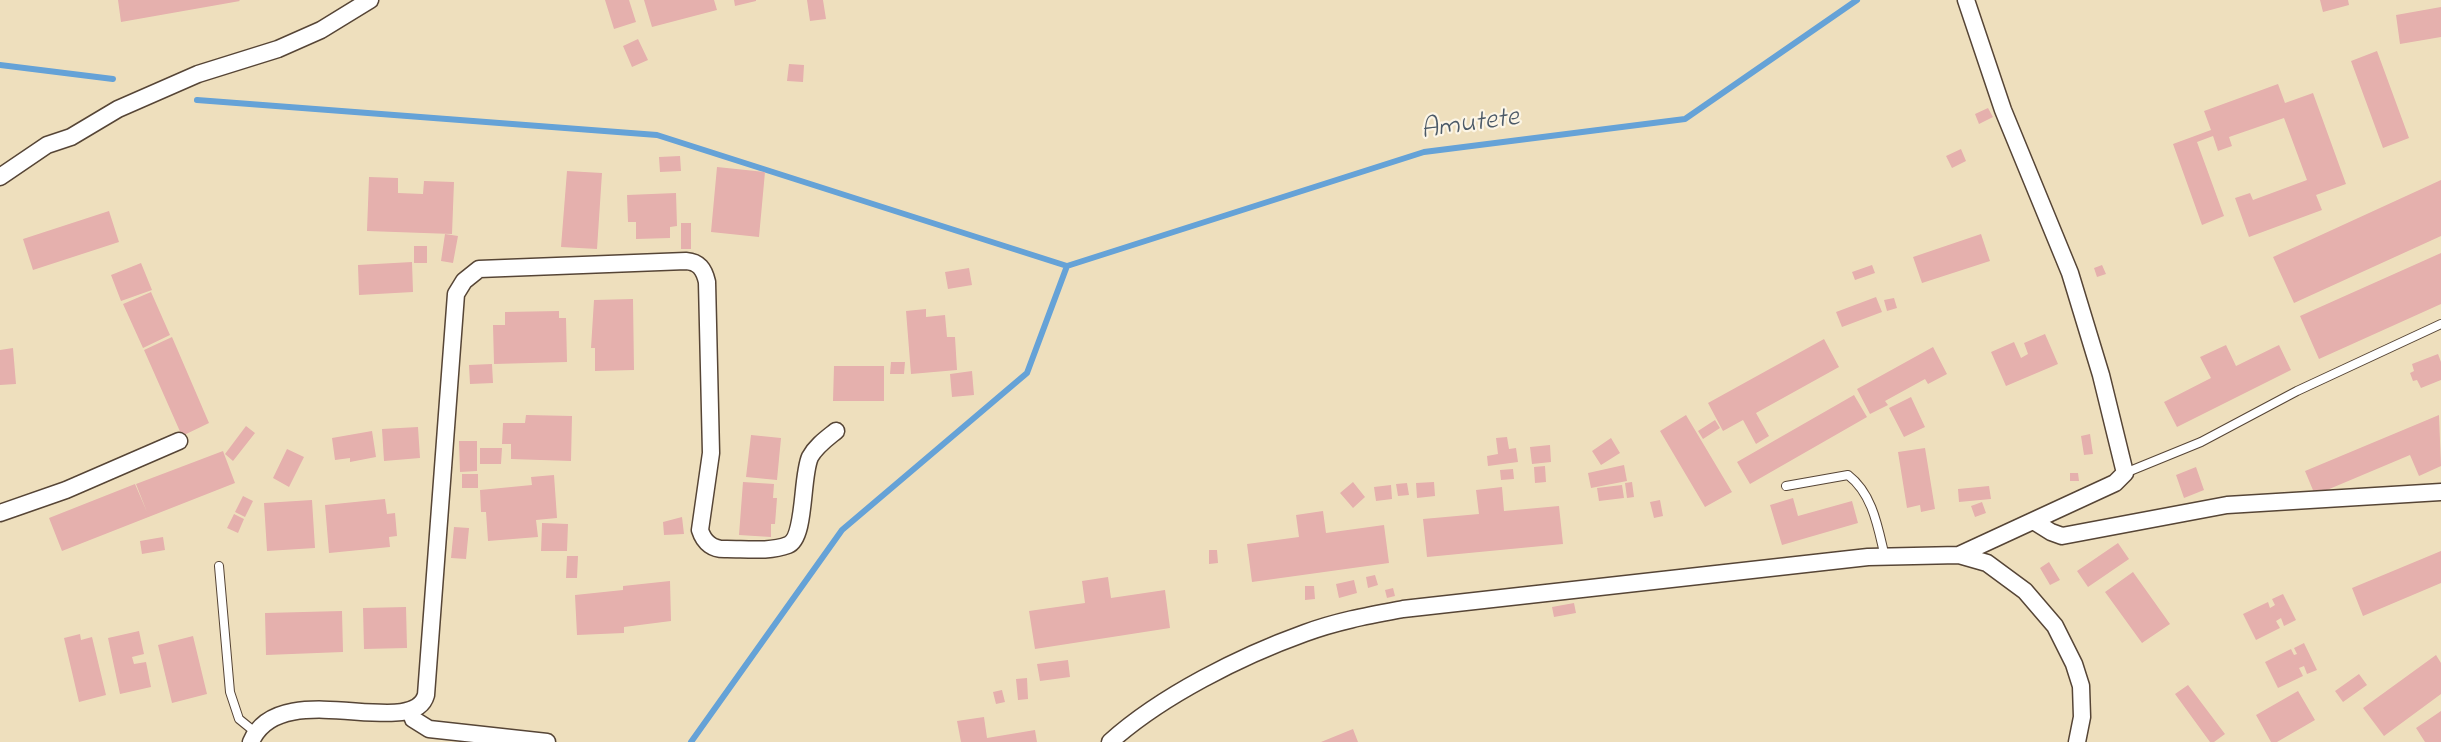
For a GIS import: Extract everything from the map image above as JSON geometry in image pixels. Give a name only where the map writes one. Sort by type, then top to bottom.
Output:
[{"type":"street","points":[[0,177],[47,145],[71,137],[118,109],[198,74],[278,50],[321,30],[370,0]]},
{"type":"street","points":[[1959,555],[2035,522],[2115,483],[2125,473],[2101,375],[2070,273],[2003,110],[1966,0]]},
{"type":"street","points":[[253,737],[275,720],[298,716],[389,727],[413,719],[421,711],[426,695],[456,294],[472,274],[486,267],[675,261],[695,262],[701,267],[707,282],[711,453],[699,530],[702,537],[712,547],[721,550],[775,548],[789,545],[795,540],[799,531],[804,477],[810,459],[816,448],[836,432]]},
{"type":"street","points":[[0,513],[66,490],[179,441]]},
{"type":"street","points":[[2035,522],[2050,532],[2062,536],[2227,505],[2441,492]]},
{"type":"street","points":[[1110,742],[1124,729],[1162,704],[1213,675],[1306,633],[1353,619],[1403,609],[1886,557],[1959,555],[1987,563],[2025,591],[2055,627],[2074,664],[2081,686],[2082,717],[2077,742]]},
{"type":"street","points":[[413,719],[429,729],[547,742]]},
{"type":"lane","points":[[2125,473],[2201,442],[2297,391],[2441,324]]},
{"type":"lane","points":[[1786,486],[1848,475],[1856,481],[1874,514],[1886,557]]},
{"type":"lane","points":[[219,566],[230,692],[239,719],[253,737]]},
{"type":"building","points":[[118,0],[239,0],[240,1],[121,22]]},
{"type":"building","points":[[605,0],[629,0],[636,22],[614,29]]},
{"type":"building","points":[[644,0],[714,0],[717,10],[652,27]]},
{"type":"building","points":[[734,0],[756,0],[756,1],[735,6]]},
{"type":"building","points":[[807,0],[823,0],[826,19],[810,21]]},
{"type":"building","points":[[2320,0],[2348,0],[2349,5],[2323,12]]},
{"type":"building","points":[[2441,7],[2441,37],[2400,44],[2396,15]]},
{"type":"building","points":[[638,39],[648,60],[632,67],[623,46]]},
{"type":"building","points":[[2377,51],[2409,138],[2383,148],[2351,61]]},
{"type":"building","points":[[789,64],[804,65],[803,82],[787,81]]},
{"type":"building","points":[[2278,84],[2285,103],[2313,93],[2346,184],[2316,195],[2322,210],[2249,237],[2235,198],[2250,193],[2253,200],[2307,180],[2284,118],[2229,137],[2232,146],[2218,151],[2213,136],[2197,142],[2224,216],[2202,225],[2173,144],[2211,130],[2204,111]]},
{"type":"building","points":[[1988,108],[1993,117],[1979,124],[1975,114]]},
{"type":"building","points":[[1961,149],[1966,161],[1952,168],[1946,156]]},
{"type":"building","points":[[680,156],[681,171],[660,172],[659,157]]},
{"type":"building","points":[[717,167],[765,172],[759,237],[711,232]]},
{"type":"building","points":[[567,171],[602,173],[597,249],[561,247]]},
{"type":"building","points":[[369,177],[398,178],[398,193],[423,194],[424,181],[454,182],[452,234],[367,231]]},
{"type":"building","points":[[2441,180],[2441,236],[2294,303],[2273,257]]},
{"type":"building","points":[[676,193],[677,226],[670,227],[670,238],[636,239],[636,222],[628,222],[627,195]]},
{"type":"building","points":[[109,211],[119,242],[33,270],[23,239]]},
{"type":"building","points":[[681,223],[691,223],[691,249],[681,249]]},
{"type":"building","points":[[445,234],[458,236],[453,263],[441,261]]},
{"type":"building","points":[[1981,234],[1990,261],[1922,283],[1913,257]]},
{"type":"building","points":[[414,246],[427,246],[427,263],[414,263]]},
{"type":"building","points":[[2441,253],[2441,304],[2319,359],[2300,316]]},
{"type":"building","points":[[412,262],[413,292],[359,295],[358,265]]},
{"type":"building","points":[[141,263],[152,290],[121,301],[111,275]]},
{"type":"building","points":[[1872,265],[1875,273],[1855,280],[1852,272]]},
{"type":"building","points":[[2102,265],[2106,274],[2097,277],[2094,268]]},
{"type":"building","points":[[969,268],[972,285],[948,289],[945,272]]},
{"type":"building","points":[[151,292],[170,335],[143,348],[123,304]]},
{"type":"building","points":[[1876,297],[1882,312],[1842,327],[1836,312]]},
{"type":"building","points":[[1894,298],[1897,308],[1887,311],[1884,300]]},
{"type":"building","points":[[633,299],[634,370],[595,371],[595,348],[591,348],[594,300]]},
{"type":"building","points":[[926,309],[926,317],[945,315],[947,337],[955,337],[957,370],[911,374],[906,311]]},
{"type":"building","points":[[559,311],[559,318],[566,318],[567,362],[494,364],[493,325],[505,325],[505,312]]},
{"type":"building","points":[[2045,334],[2058,364],[2006,386],[1991,352],[2014,342],[2021,358],[2028,354],[2024,343]]},
{"type":"building","points":[[172,337],[209,423],[182,436],[144,350]]},
{"type":"building","points":[[1824,339],[1839,367],[1756,413],[1769,436],[1756,444],[1743,420],[1723,431],[1708,403]]},
{"type":"building","points":[[2226,345],[2236,366],[2279,345],[2291,370],[2177,427],[2164,402],[2211,378],[2200,357]]},
{"type":"building","points":[[1933,347],[1947,374],[1928,384],[1925,379],[1885,401],[1888,405],[1870,414],[1857,389]]},
{"type":"building","points":[[13,348],[16,384],[0,385],[0,350]]},
{"type":"building","points":[[2438,354],[2441,362],[2441,380],[2421,388],[2417,380],[2413,381],[2410,373],[2414,371],[2412,364]]},
{"type":"building","points":[[891,362],[905,362],[904,374],[890,374]]},
{"type":"building","points":[[492,364],[493,383],[470,384],[469,365]]},
{"type":"building","points":[[834,366],[884,366],[884,401],[833,401]]},
{"type":"building","points":[[972,371],[974,395],[952,397],[950,374]]},
{"type":"building","points":[[1854,395],[1867,417],[1750,484],[1737,462]]},
{"type":"building","points":[[1911,397],[1925,427],[1904,437],[1889,408]]},
{"type":"building","points":[[526,415],[572,416],[571,461],[511,459],[511,444],[502,444],[503,423],[525,423]]},
{"type":"building","points":[[1686,415],[1732,492],[1705,507],[1660,431]]},
{"type":"building","points":[[2439,415],[2441,466],[2419,476],[2410,455],[2315,495],[2305,471]]},
{"type":"building","points":[[1715,420],[1720,428],[1703,439],[1698,431]]},
{"type":"building","points":[[246,426],[255,433],[233,461],[225,454]]},
{"type":"building","points":[[418,427],[420,458],[384,461],[382,429]]},
{"type":"building","points":[[372,431],[376,457],[350,462],[350,458],[335,460],[332,438]]},
{"type":"building","points":[[2090,434],[2093,454],[2084,455],[2081,436]]},
{"type":"building","points":[[751,435],[781,438],[777,480],[746,477]]},
{"type":"building","points":[[1507,437],[1509,449],[1516,448],[1518,462],[1488,466],[1487,456],[1498,454],[1496,438]]},
{"type":"building","points":[[1611,438],[1620,453],[1601,465],[1592,451]]},
{"type":"building","points":[[459,441],[477,441],[477,471],[460,472]]},
{"type":"building","points":[[1550,445],[1551,462],[1532,464],[1530,447]]},
{"type":"building","points":[[480,448],[502,448],[501,464],[480,464]]},
{"type":"building","points":[[1925,448],[1935,509],[1921,512],[1920,505],[1907,508],[1898,452]]},
{"type":"building","points":[[287,449],[304,457],[289,487],[273,478]]},
{"type":"building","points":[[223,451],[235,483],[62,551],[49,518],[135,484],[147,512],[136,484]]},
{"type":"building","points":[[1624,465],[1627,481],[1591,488],[1588,473]]},
{"type":"building","points":[[1545,466],[1546,482],[1535,483],[1534,467]]},
{"type":"building","points":[[2196,467],[2204,490],[2184,498],[2176,475]]},
{"type":"building","points":[[1513,469],[1514,479],[1501,480],[1500,470]]},
{"type":"building","points":[[2070,473],[2078,473],[2079,481],[2070,481]]},
{"type":"building","points":[[462,474],[478,474],[478,488],[462,488]]},
{"type":"building","points":[[554,475],[557,518],[536,520],[538,537],[488,541],[486,512],[481,512],[480,490],[532,485],[531,477]]},
{"type":"building","points":[[743,482],[774,484],[773,498],[777,498],[775,524],[771,524],[771,537],[739,535]]},
{"type":"building","points":[[1353,482],[1365,497],[1353,508],[1340,493]]},
{"type":"building","points":[[1434,482],[1435,496],[1417,498],[1416,483]]},
{"type":"building","points":[[1632,482],[1634,497],[1627,498],[1625,483]]},
{"type":"building","points":[[1407,483],[1409,495],[1398,496],[1396,484]]},
{"type":"building","points":[[1391,485],[1392,499],[1376,501],[1374,487]]},
{"type":"building","points":[[1622,485],[1624,498],[1599,501],[1597,488]]},
{"type":"building","points":[[1989,486],[1991,499],[1959,502],[1958,489]]},
{"type":"building","points":[[1502,487],[1504,511],[1559,506],[1563,544],[1427,557],[1423,519],[1479,514],[1476,490]]},
{"type":"building","points":[[243,496],[253,501],[245,517],[235,512]]},
{"type":"building","points":[[1793,498],[1798,516],[1852,501],[1858,523],[1782,545],[1770,505]]},
{"type":"building","points":[[385,499],[387,514],[395,513],[397,536],[389,537],[390,547],[329,553],[325,505]]},
{"type":"building","points":[[312,500],[315,548],[267,551],[264,503]]},
{"type":"building","points":[[1660,500],[1663,516],[1654,518],[1650,502]]},
{"type":"building","points":[[1982,502],[1986,513],[1975,517],[1971,506]]},
{"type":"building","points":[[1323,511],[1326,533],[1384,525],[1389,563],[1252,582],[1247,544],[1299,537],[1296,515]]},
{"type":"building","points":[[234,514],[244,519],[238,533],[227,528]]},
{"type":"building","points":[[682,517],[684,534],[664,535],[663,522]]},
{"type":"building","points":[[542,523],[568,524],[567,551],[541,551]]},
{"type":"building","points":[[454,527],[469,528],[466,559],[451,558]]},
{"type":"building","points":[[163,537],[165,550],[142,554],[140,541]]},
{"type":"building","points":[[2118,543],[2129,559],[2088,587],[2077,571]]},
{"type":"building","points":[[1209,550],[1217,550],[1218,563],[1209,564]]},
{"type":"building","points":[[2441,551],[2441,583],[2363,616],[2352,588]]},
{"type":"building","points":[[567,556],[578,556],[577,578],[566,578]]},
{"type":"building","points":[[2049,562],[2060,580],[2050,585],[2040,568]]},
{"type":"building","points":[[2133,572],[2170,624],[2142,643],[2105,592]]},
{"type":"building","points":[[1375,575],[1378,585],[1368,588],[1366,577]]},
{"type":"building","points":[[1108,577],[1111,598],[1165,590],[1170,628],[1035,649],[1029,611],[1085,603],[1082,581]]},
{"type":"building","points":[[1354,580],[1357,593],[1339,598],[1336,584]]},
{"type":"building","points":[[670,581],[671,621],[624,627],[624,633],[577,635],[575,595],[623,590],[623,586]]},
{"type":"building","points":[[1305,586],[1314,586],[1315,599],[1305,600]]},
{"type":"building","points":[[1393,588],[1395,596],[1387,598],[1385,590]]},
{"type":"building","points":[[2283,594],[2296,620],[2284,626],[2281,618],[2276,621],[2280,628],[2256,640],[2243,614],[2268,602],[2270,608],[2275,605],[2272,599]]},
{"type":"building","points":[[1574,603],[1576,613],[1554,617],[1552,607]]},
{"type":"building","points":[[406,607],[407,648],[364,649],[363,608]]},
{"type":"building","points":[[342,611],[343,652],[266,655],[265,613]]},
{"type":"building","points":[[139,631],[144,654],[132,657],[134,664],[146,662],[151,687],[120,694],[108,638]]},
{"type":"building","points":[[80,634],[81,640],[92,637],[106,695],[79,702],[64,638]]},
{"type":"building","points":[[193,636],[207,694],[172,703],[158,645]]},
{"type":"building","points":[[2304,643],[2317,670],[2307,674],[2304,666],[2299,668],[2303,676],[2278,688],[2265,662],[2291,649],[2294,655],[2297,654],[2294,648]]},
{"type":"building","points":[[2436,655],[2441,663],[2441,694],[2384,736],[2363,708]]},
{"type":"building","points":[[1068,660],[1070,677],[1040,681],[1037,664]]},
{"type":"building","points":[[2359,674],[2367,685],[2343,702],[2335,691]]},
{"type":"building","points":[[1027,678],[1028,699],[1018,700],[1016,679]]},
{"type":"building","points":[[2188,685],[2225,734],[2214,742],[2210,742],[2175,694]]},
{"type":"building","points":[[1002,690],[1005,702],[996,704],[993,692]]},
{"type":"building","points":[[2298,691],[2315,720],[2277,742],[2271,742],[2256,715]]},
{"type":"building","points":[[2441,711],[2441,742],[2425,742],[2416,728]]},
{"type":"building","points":[[984,717],[987,738],[1035,730],[1037,742],[961,742],[957,721]]},
{"type":"building","points":[[1353,729],[1358,742],[1321,742]]},
{"type":"waterway","name":"Amutete","points":[[1067,266],[1424,152],[1685,119],[1857,0]]},
{"type":"waterway","points":[[0,65],[113,79]]},
{"type":"waterway","points":[[197,100],[657,135],[1067,266]]},
{"type":"waterway","points":[[691,742],[842,530],[1027,373],[1067,266]]}]
